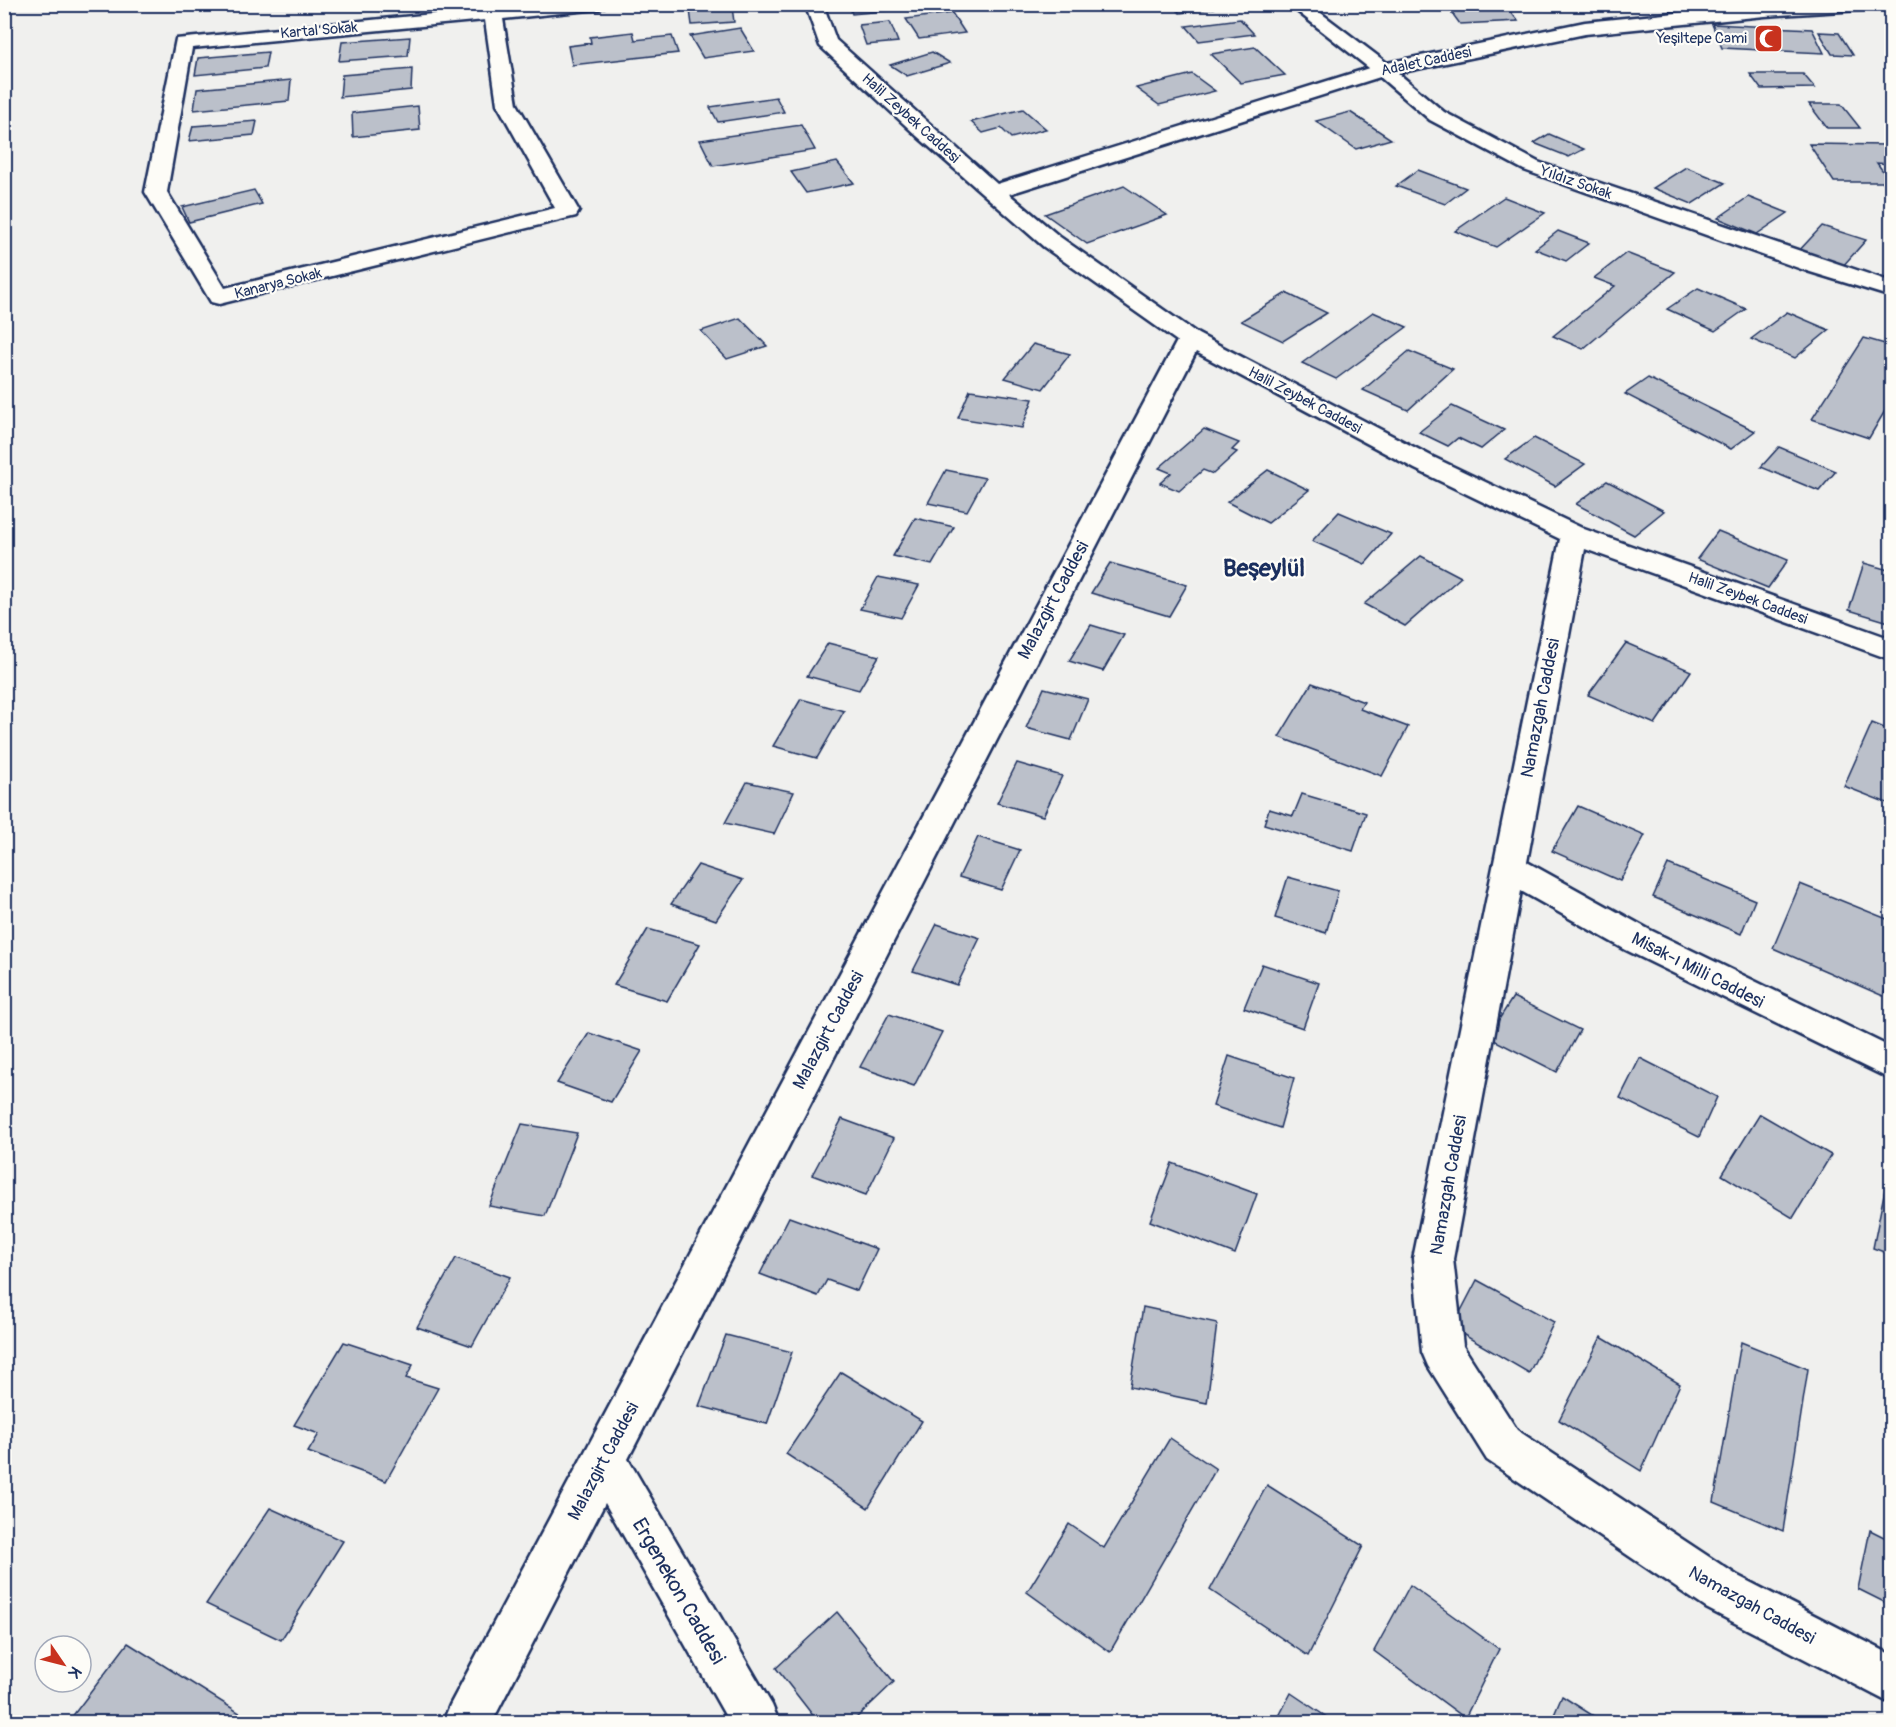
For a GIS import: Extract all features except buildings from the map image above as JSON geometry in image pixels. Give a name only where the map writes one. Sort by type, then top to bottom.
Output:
[{"type":"street","name":"Kartal Sokak","points":[[183,43],[494,9],[599,4]]},
{"type":"street","name":"Halil Zeybek Caddesi","points":[[814,4],[827,42],[924,132],[1052,242],[1190,339],[1424,463],[1574,535],[1892,650]]},
{"type":"street","name":"Yıldız Sokak","points":[[1297,4],[1383,70],[1437,116],[1531,166],[1804,263],[1892,290]]},
{"type":"street","name":"Adalet Caddesi","points":[[994,192],[1383,70],[1585,28],[1765,10],[1886,6]]},
{"type":"street","name":"Kanarya Sokak","points":[[183,43],[156,192],[219,297],[568,212],[507,104],[494,9]]},
{"type":"street","points":[[1572,12],[1585,28]]},
{"type":"street","name":"Malazgirt Caddesi","points":[[467,1722],[1190,339]]},
{"type":"street","name":"Namazgah Caddesi","points":[[1574,535],[1433,1259],[1443,1352],[1502,1445],[1722,1592],[1892,1681]]},
{"type":"street","name":"Misak-ı Milli Caddesi","points":[[1509,868],[1638,940],[1892,1065]]},
{"type":"street","name":"Ergenekon Caddesi","points":[[604,1460],[755,1722]]},
{"type":"place","name":"Yeşiltepe Cami","points":[[1768,38]]},
{"type":"district","name":"Beşeylül","points":[[1264,568]]}]
